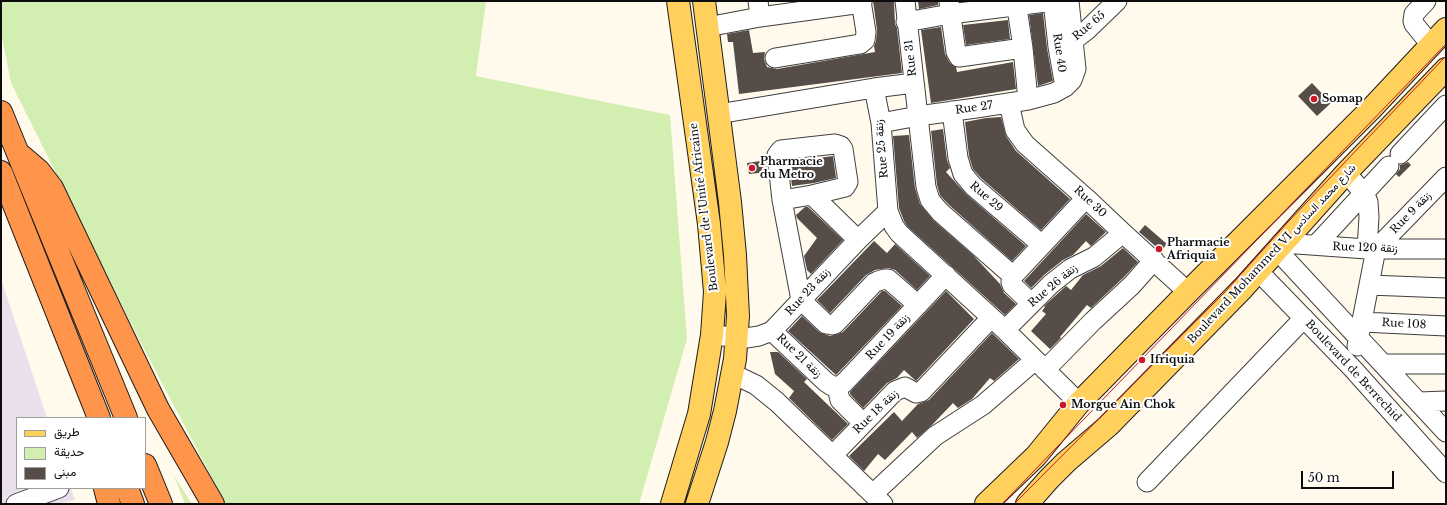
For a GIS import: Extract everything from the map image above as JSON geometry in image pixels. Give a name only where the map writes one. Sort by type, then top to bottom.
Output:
[{"type":"highway","points":[[1,112],[126,417]]},
{"type":"highway","points":[[19,154],[39,171],[52,188],[158,409],[213,504]]},
{"type":"highway","points":[[1,172],[99,417]]},
{"type":"highway","points":[[35,257],[44,300],[83,417]]},
{"type":"highway","points":[[146,467],[161,504]]},
{"type":"highway","points":[[106,489],[109,504]]},
{"type":"highway","points":[[127,489],[133,504]]},
{"type":"main road","name":"Boulevard de l'Unité Africaine","points":[[672,504],[699,414],[712,335],[715,292],[713,262],[678,1]]},
{"type":"main road","name":"Boulevard de l'Unité Africaine","points":[[697,504],[717,442],[733,374],[736,359],[738,316],[735,255],[704,1]]},
{"type":"main road","points":[[986,504],[1036,456],[1079,403],[1372,108],[1446,29]]},
{"type":"main road","name":"Boulevard Mohammed VI شارع محمد السادس","points":[[1027,504],[1066,462],[1108,426],[1258,271],[1346,173],[1446,69]]},
{"type":"street","name":"Rue 31","points":[[905,1],[906,22],[926,186],[930,200],[940,212],[1013,276]]},
{"type":"street","name":"Rue 40","points":[[906,22],[949,8],[1053,1],[1066,44],[1076,69],[1072,80],[1065,87]]},
{"type":"street","name":"Rue 40","points":[[1066,44],[1069,1]]},
{"type":"street","name":"Rue 65","points":[[1066,44],[1097,22],[1117,1]]},
{"type":"street","points":[[1426,1],[1414,14],[1413,20],[1414,24],[1430,45]]},
{"type":"street","points":[[707,27],[759,9],[862,2],[866,32],[864,40],[860,44],[775,58]]},
{"type":"street","points":[[1016,4],[1023,48],[1028,100]]},
{"type":"street","points":[[949,8],[956,52],[959,57],[1023,48]]},
{"type":"street","points":[[718,114],[874,88],[914,83]]},
{"type":"street","name":"Rue 27","points":[[881,123],[1028,100],[1048,95],[1065,87]]},
{"type":"street","name":"Rue 25 زنقة","points":[[874,88],[881,123],[888,211],[894,226],[899,233],[998,324],[1079,403]]},
{"type":"street","name":"Rue 30","points":[[1009,103],[1015,130],[1025,144],[1188,292]]},
{"type":"street","points":[[1316,245],[1446,105]]},
{"type":"street","name":"Rue 29","points":[[952,111],[958,158],[963,174],[973,186],[1042,245]]},
{"type":"street","points":[[1404,112],[1423,129]]},
{"type":"street","points":[[782,200],[842,188],[847,184],[848,182],[843,149],[839,144],[781,150],[777,153],[782,200],[801,300],[826,324],[832,325],[835,324],[878,280],[888,279],[918,305]]},
{"type":"street","points":[[1346,173],[1364,193],[1368,202],[1371,249],[1369,285],[1354,369]]},
{"type":"street","name":"Rue 9 زنقة","points":[[1371,249],[1446,177]]},
{"type":"street","points":[[812,195],[858,240]]},
{"type":"street","points":[[1031,303],[1012,285],[1011,282],[1013,276],[1086,198]]},
{"type":"street","name":"Rue 23 زنقة","points":[[712,335],[736,338],[759,336],[772,330],[858,240],[888,211]]},
{"type":"street","name":"Rue 26 زنقة","points":[[998,324],[1031,303],[1070,269],[1094,257],[1123,233]]},
{"type":"street","name":"Rue 120 زنقة","points":[[1280,246],[1316,245],[1371,249],[1446,249]]},
{"type":"street","points":[[1280,246],[1360,329],[1383,364],[1446,432]]},
{"type":"street","points":[[733,374],[762,389],[878,499],[935,436],[983,405],[1040,365],[1093,321],[1132,285],[1154,260]]},
{"type":"street","name":"Boulevard de Berrechid","points":[[1258,271],[1354,369],[1446,473]]},
{"type":"street","name":"Rue 19 زنقة","points":[[831,384],[845,382],[946,275]]},
{"type":"street","points":[[1369,285],[1446,288]]},
{"type":"street","points":[[1148,482],[1304,318]]},
{"type":"street","name":"Rue 18 زنقة","points":[[833,456],[895,391],[905,387],[916,393],[921,392],[998,324]]},
{"type":"street","name":"Rue 108","points":[[1360,329],[1446,326]]},
{"type":"street","name":"Rue 21 زنقة","points":[[772,330],[831,384]]},
{"type":"street","points":[[1383,364],[1446,364]]},
{"type":"street","points":[[831,384],[840,400],[863,423]]},
{"type":"street","points":[[1419,402],[1446,402]]},
{"type":"street","points":[[16,504],[56,489]]},
{"type":"shaded area","points":[[1,279],[47,417],[16,417],[16,489],[71,489],[75,500],[58,504],[1,504]]},
{"type":"green space","points":[[1,1],[486,1],[476,76],[670,115],[687,339],[639,504],[226,504],[143,347],[11,83],[1,32]]},
{"type":"green space","points":[[174,476],[192,504],[185,504]]},
{"type":"building","points":[[873,1],[894,1],[895,24],[897,28],[902,73],[739,94],[733,42],[728,42],[727,34],[749,30],[753,53],[765,52],[764,59],[767,67],[777,69],[875,52],[874,46],[877,30]]},
{"type":"building","points":[[918,1],[938,1],[938,5],[919,9]]},
{"type":"building","points":[[1043,13],[1053,81],[1038,86],[1029,15]]},
{"type":"building","points":[[1008,20],[1010,39],[966,45],[963,25]]},
{"type":"building","points":[[941,27],[945,54],[950,63],[956,67],[957,72],[1013,62],[1016,89],[931,103],[921,30]]},
{"type":"building","name":"Somap","points":[[1312,83],[1331,103],[1317,116],[1298,96]]},
{"type":"building","points":[[1001,117],[1006,136],[1016,151],[1070,199],[1041,230],[981,178],[973,169],[969,156],[965,122]]},
{"type":"building","points":[[943,129],[947,160],[950,168],[946,172],[966,194],[1026,246],[1012,261],[948,204],[940,195],[937,185],[931,131]]},
{"type":"building","points":[[909,135],[915,188],[920,204],[933,220],[973,255],[1000,284],[1004,293],[1016,304],[1005,315],[907,226],[904,221],[899,208],[893,136]]},
{"type":"building","points":[[833,156],[836,178],[792,186],[789,162]]},
{"type":"building","points":[[767,160],[768,172],[749,174],[747,163]]},
{"type":"building","points":[[1408,162],[1411,165],[1399,177],[1396,174],[1400,169],[1400,165]]},
{"type":"building","points":[[805,207],[808,207],[843,240],[811,274],[807,270],[804,256],[817,238],[797,218],[796,215]]},
{"type":"building","points":[[1086,214],[1106,232],[1091,246],[1086,241],[1073,255],[1063,260],[1044,275],[1031,288],[1024,281]]},
{"type":"building","points":[[1145,225],[1167,244],[1161,251],[1139,232]]},
{"type":"building","points":[[874,241],[887,253],[895,244],[930,276],[917,290],[895,270],[888,268],[875,270],[866,275],[830,313],[817,300]]},
{"type":"building","points":[[1123,248],[1138,262],[1091,308],[1087,305],[1060,337],[1061,338],[1050,349],[1031,331],[1046,314],[1042,311],[1045,307],[1044,306],[1066,286],[1071,290],[1083,275],[1101,266]]},
{"type":"building","points":[[882,291],[885,291],[902,306],[836,375],[788,331],[802,316],[819,332],[830,336],[843,332]]},
{"type":"building","points":[[946,291],[974,319],[916,381],[904,370],[897,378],[887,383],[863,408],[850,394],[850,392]]},
{"type":"building","points":[[992,333],[1019,359],[994,381],[990,378],[972,399],[958,408],[953,403],[917,438],[912,432],[885,460],[878,454],[864,471],[849,456],[894,412],[902,421],[918,404],[929,400]]},
{"type":"building","points":[[770,352],[778,352],[807,379],[804,382],[848,424],[832,440],[789,398],[794,391],[775,374]]},
{"type":"tram line","points":[[1002,504],[1446,44]]},
{"type":"tram line","points":[[1014,504],[1226,291],[1288,222],[1446,56]]},
{"type":"place","name":"Somap","points":[[1314,99]]},
{"type":"place","name":"Pharmacie du Metro","points":[[752,168]]},
{"type":"place","name":"Pharmacie Afriquia","points":[[1159,249]]},
{"type":"place","name":"Ifriquia","points":[[1142,360]]},
{"type":"place","name":"Morgue Ain Chok","points":[[1063,405]]}]
